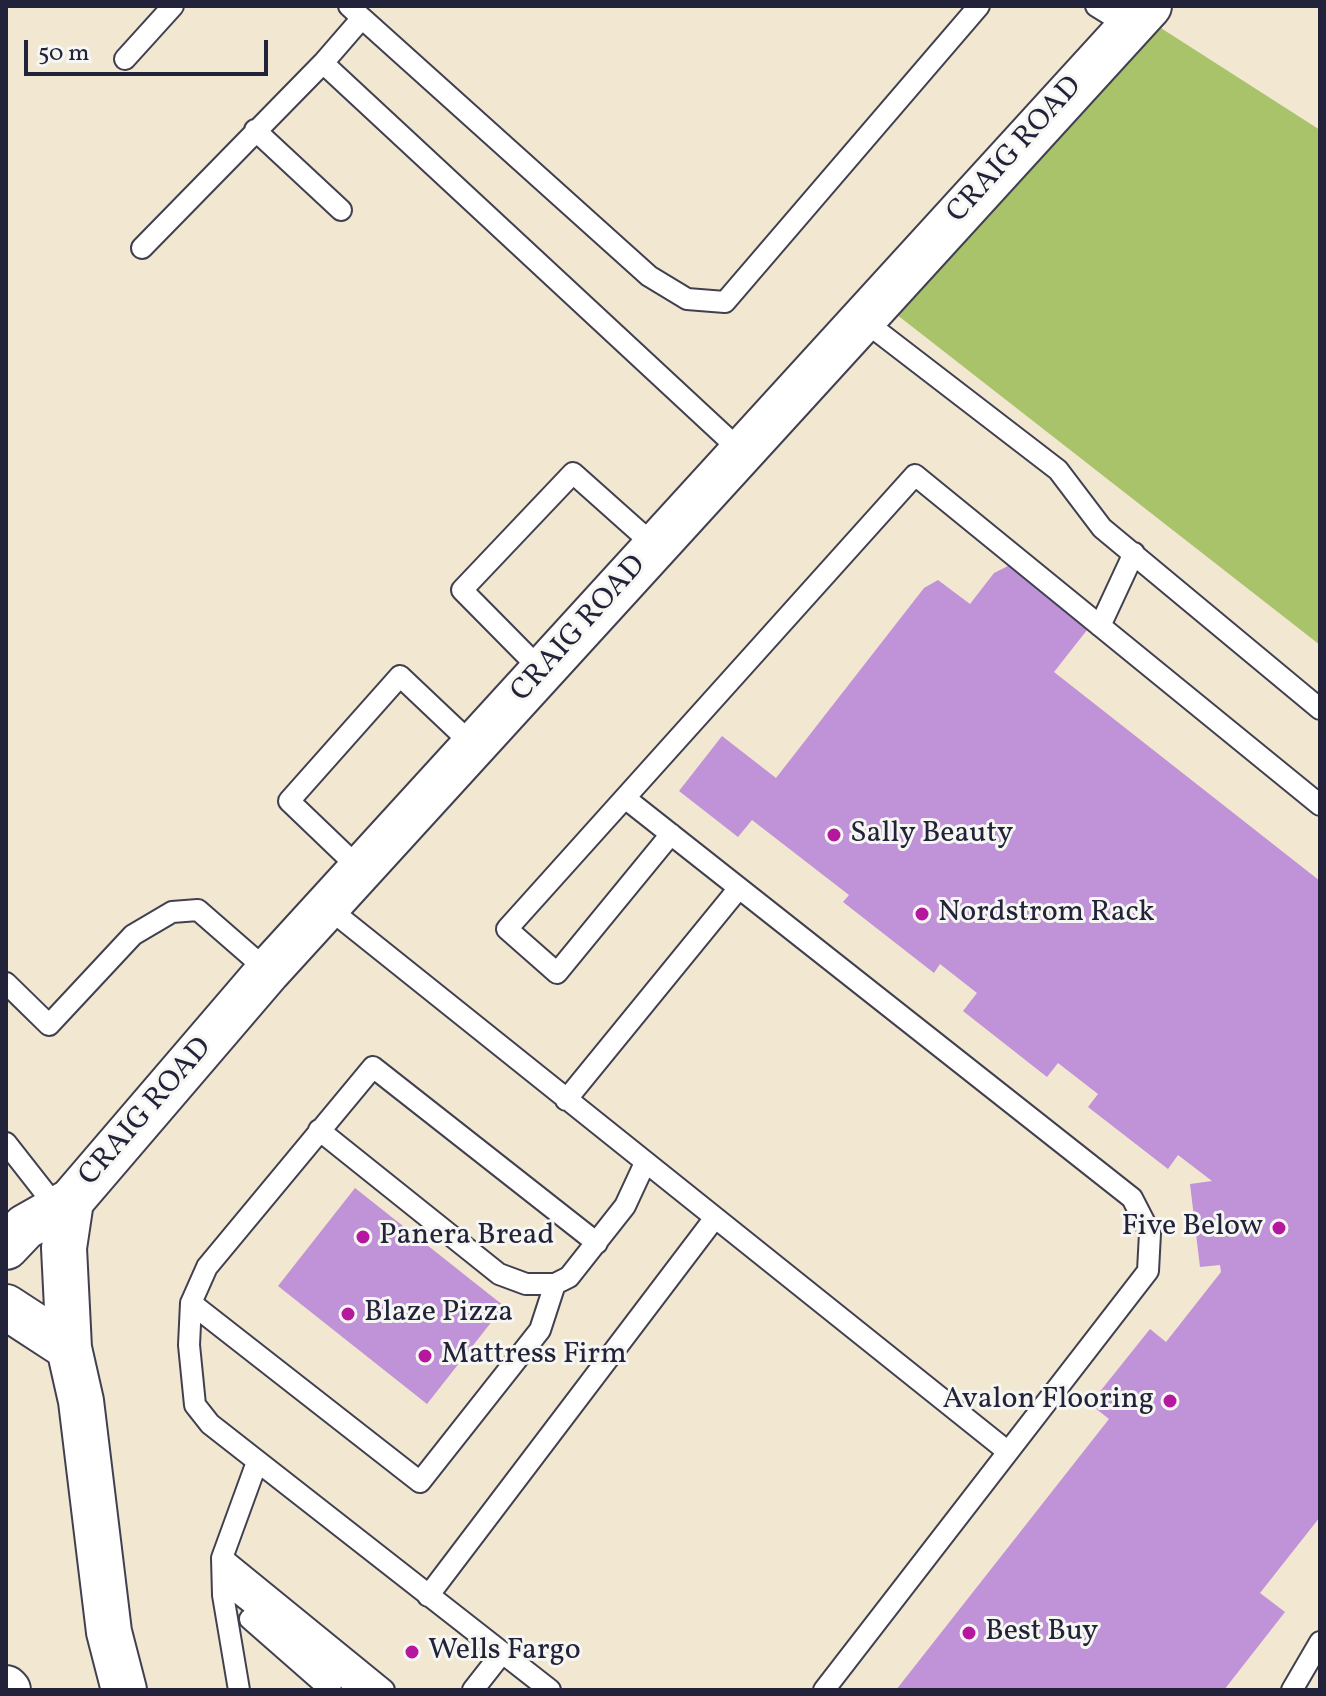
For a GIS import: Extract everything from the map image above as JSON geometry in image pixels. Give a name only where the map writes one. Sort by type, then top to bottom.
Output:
[{"type":"main road","name":"CRAIG ROAD","points":[[6,1247],[25,1227],[64,1204],[268,971],[863,320],[1125,13]]},
{"type":"main road","points":[[64,1204],[69,1348],[81,1401],[109,1632],[124,1690]]},
{"type":"main road","points":[[6,1307],[69,1348]]},
{"type":"lane","points":[[125,59],[173,6]]},
{"type":"lane","points":[[142,248],[323,63],[355,12],[649,276],[687,299],[725,302],[979,6]]},
{"type":"lane","points":[[323,63],[742,452]]},
{"type":"lane","points":[[255,130],[341,210]]},
{"type":"lane","points":[[863,320],[1058,470],[1102,528],[1320,709]]},
{"type":"lane","points":[[542,671],[462,590],[573,473],[656,547]]},
{"type":"lane","points":[[671,834],[557,973],[507,929],[915,475],[1320,805]]},
{"type":"lane","points":[[1100,626],[1134,553]]},
{"type":"lane","points":[[361,870],[289,801],[400,676],[474,746]]},
{"type":"lane","points":[[625,798],[1132,1198],[1150,1233],[1148,1271],[824,1690]]},
{"type":"lane","points":[[566,1100],[739,888]]},
{"type":"lane","points":[[327,907],[1007,1451]]},
{"type":"lane","points":[[6,983],[49,1025],[133,935],[172,912],[198,910],[268,971]]},
{"type":"lane","points":[[550,1690],[210,1424],[195,1405],[189,1345],[191,1303],[207,1267],[373,1067],[597,1243]]},
{"type":"lane","points":[[319,1130],[499,1274],[526,1284],[555,1284],[569,1277],[625,1206],[645,1163]]},
{"type":"lane","points":[[6,1143],[64,1204]]},
{"type":"lane","points":[[428,1596],[714,1219]]},
{"type":"lane","points":[[191,1303],[420,1482],[540,1330],[555,1284]]},
{"type":"lane","points":[[239,1690],[223,1588],[222,1558],[257,1462]]},
{"type":"lane","points":[[222,1558],[384,1690]]},
{"type":"lane","points":[[223,1588],[331,1690]]},
{"type":"lane","points":[[223,1588],[361,1690]]},
{"type":"lane","points":[[1292,1690],[1320,1642]]},
{"type":"lane","points":[[473,1690],[502,1653]]},
{"type":"green space","points":[[1139,14],[1320,130],[1320,645],[887,307]]},
{"type":"building","points":[[1012,564],[1091,625],[1054,672],[1320,881],[1320,1517],[1260,1593],[1285,1612],[1224,1690],[896,1690],[1109,1419],[1090,1404],[1150,1329],[1166,1342],[1221,1272],[1220,1265],[1200,1267],[1190,1184],[1212,1181],[1178,1155],[1168,1169],[1088,1107],[1098,1094],[1058,1063],[1047,1077],[963,1011],[977,993],[940,964],[934,973],[843,902],[849,895],[752,820],[738,837],[679,791],[722,736],[776,778],[924,588],[938,580],[970,604],[994,573]]},
{"type":"building","points":[[355,1188],[504,1306],[427,1404],[278,1286]]},
{"type":"place","name":"Sally Beauty","points":[[834,835]]},
{"type":"place","name":"Nordstrom Rack","points":[[922,914]]},
{"type":"place","name":"Five Below","points":[[1279,1228]]},
{"type":"place","name":"Panera Bread","points":[[363,1237]]},
{"type":"place","name":"Blaze Pizza","points":[[348,1314]]},
{"type":"place","name":"Mattress Firm","points":[[425,1356]]},
{"type":"place","name":"Avalon Flooring","points":[[1170,1401]]},
{"type":"place","name":"Best Buy","points":[[969,1633]]},
{"type":"place","name":"Wells Fargo","points":[[412,1652]]}]
